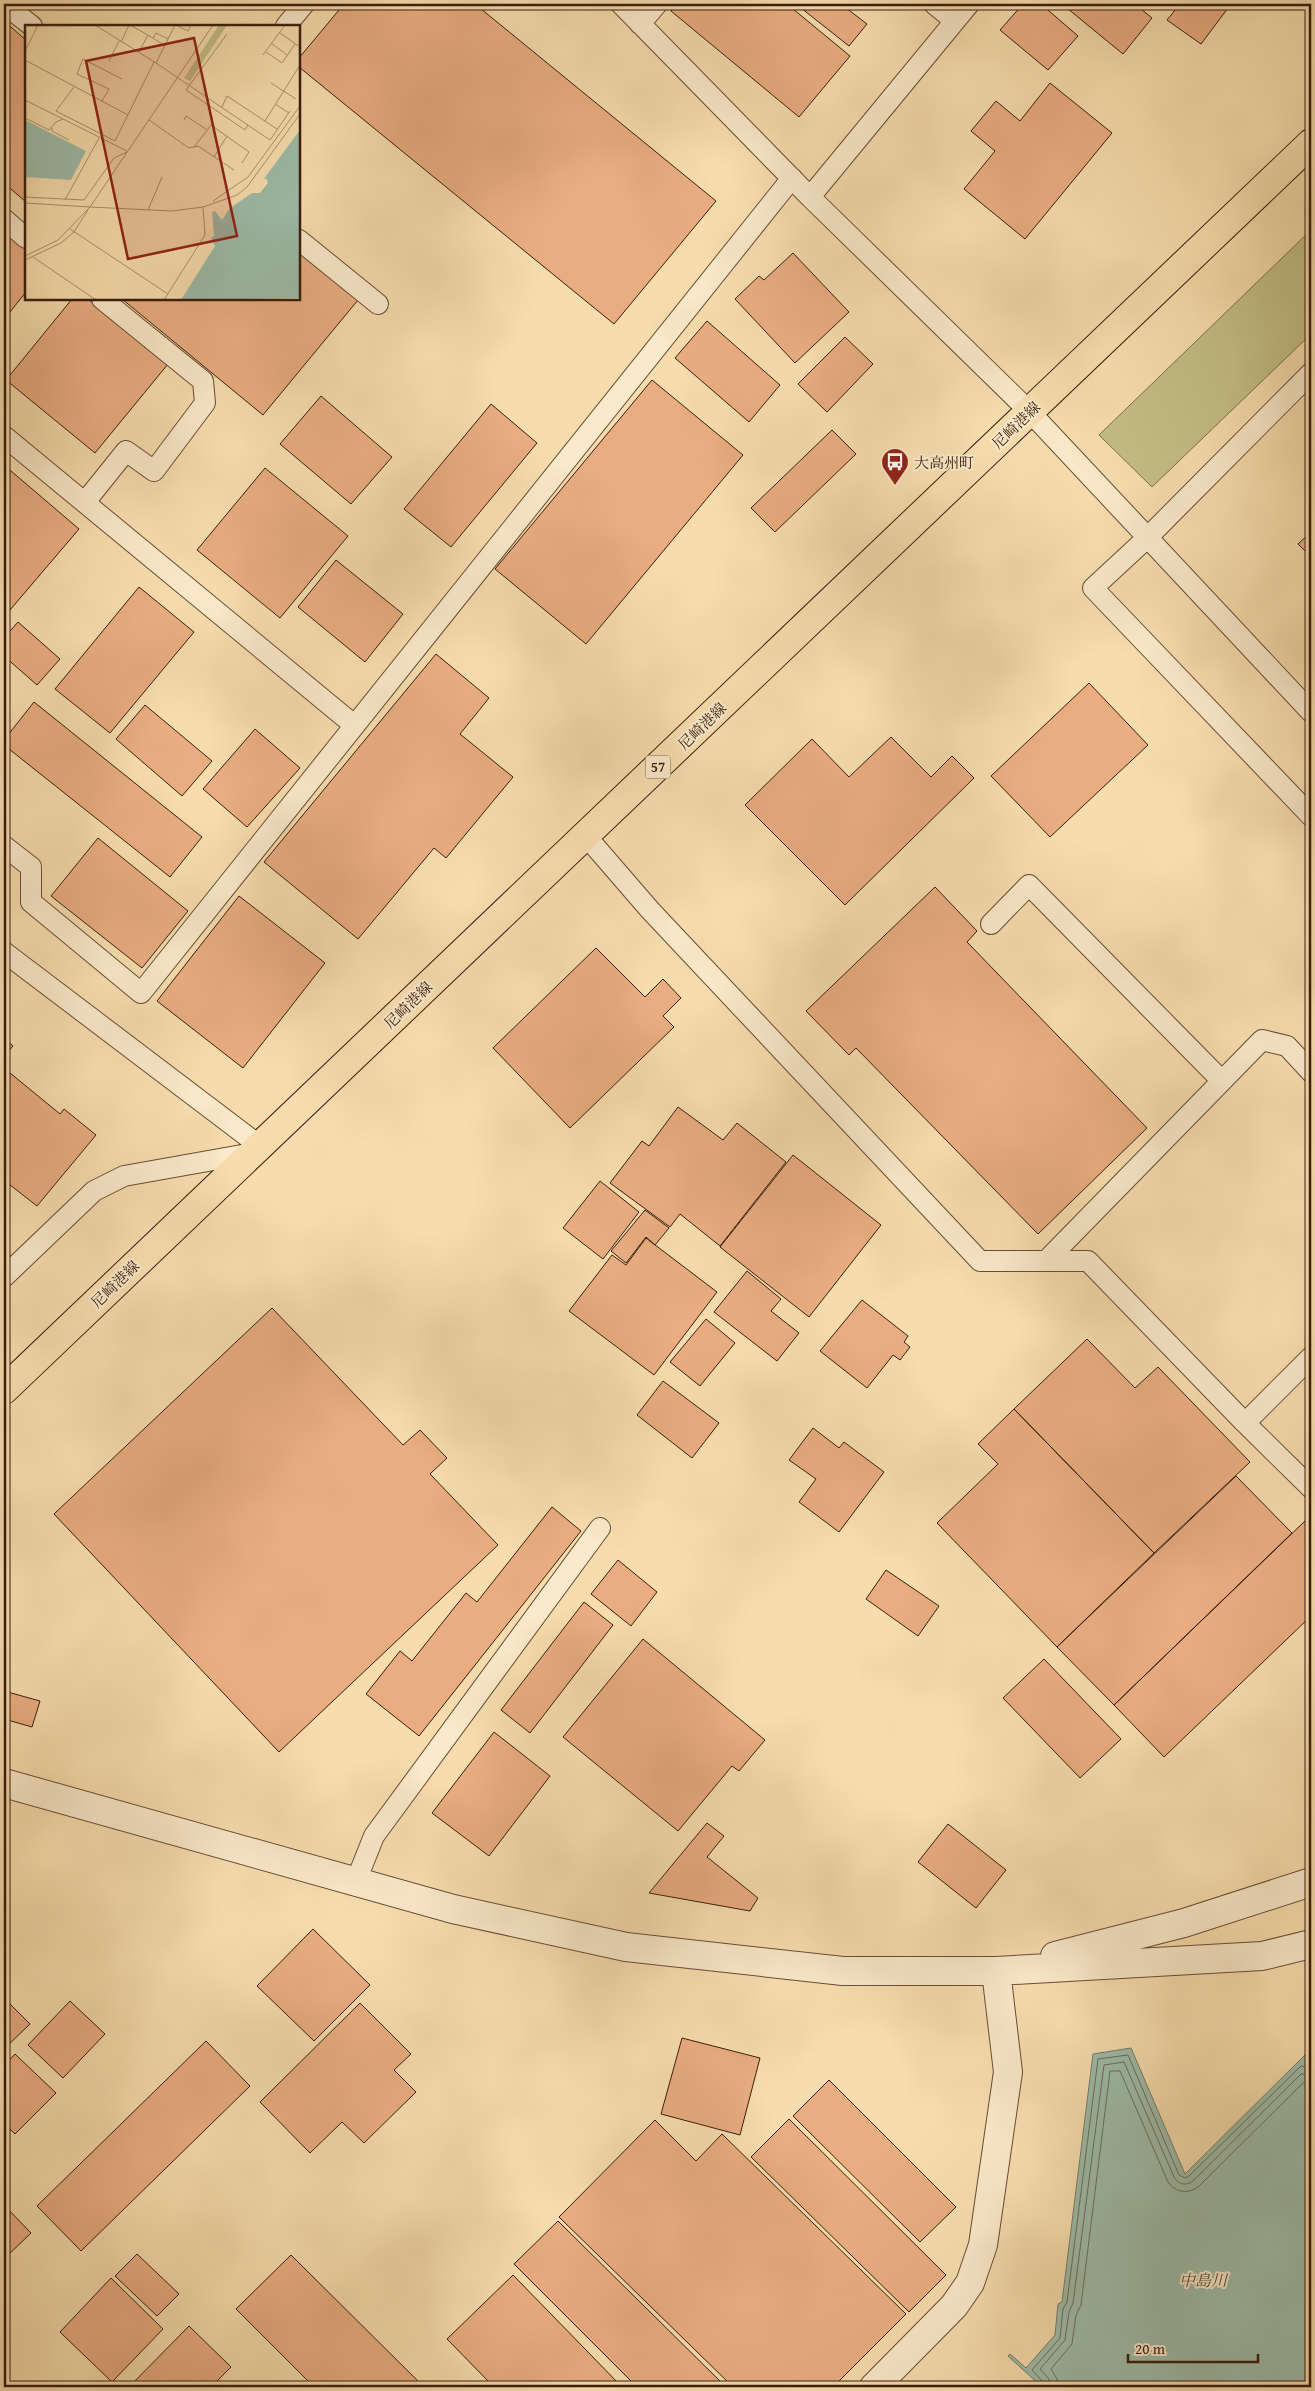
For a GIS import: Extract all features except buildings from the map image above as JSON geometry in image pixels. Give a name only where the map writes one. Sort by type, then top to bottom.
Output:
[{"type":"main road","name":"尼崎港線","points":[[4,1390],[1311,143]]},
{"type":"street","points":[[4,1782],[453,1910],[626,1947],[843,1971],[996,1971],[1262,1956],[1311,1944]]},
{"type":"street","points":[[996,1971],[1184,1922],[1311,1882]]},
{"type":"street","points":[[874,2387],[954,2306],[970,2283],[982,2245],[1008,2072],[996,1971]]},
{"type":"lane","points":[[4,4],[31,25]]},
{"type":"lane","points":[[287,25],[304,4]]},
{"type":"lane","points":[[621,4],[810,197],[1030,412],[1311,712]]},
{"type":"lane","points":[[640,24],[657,4]]},
{"type":"lane","points":[[934,4],[954,21]]},
{"type":"lane","points":[[810,197],[969,4]]},
{"type":"lane","points":[[4,846],[31,867],[31,902],[141,993],[792,178]]},
{"type":"lane","points":[[4,220],[25,237]]},
{"type":"lane","points":[[300,241],[378,304]]},
{"type":"lane","points":[[85,502],[126,451],[154,471],[205,403],[203,381],[103,300]]},
{"type":"lane","points":[[1311,374],[1147,538],[1093,588],[1311,816]]},
{"type":"lane","points":[[4,436],[354,725]]},
{"type":"lane","points":[[586,836],[650,910],[980,1261],[1088,1261],[1245,1423],[1311,1488]]},
{"type":"lane","points":[[991,924],[1028,885],[1222,1081]]},
{"type":"lane","points":[[4,952],[256,1150]]},
{"type":"lane","points":[[1046,1261],[1262,1040],[1287,1046],[1311,1072]]},
{"type":"lane","points":[[4,1277],[94,1191],[124,1176],[256,1150]]},
{"type":"lane","points":[[1245,1423],[1311,1357]]},
{"type":"lane","points":[[356,1881],[374,1836],[600,1528]]},
{"type":"shaded area","points":[[1311,230],[1311,334],[1152,487],[1099,435]]},
{"type":"water","name":"中島川","points":[[1131,2048],[1185,2174],[1306,2054],[1308,2064],[1311,2063],[1311,2387],[1042,2387],[1008,2356],[1010,2354],[1026,2368],[1055,2335],[1058,2304],[1062,2302],[1093,2054]]},
{"type":"place","name":"大高州町","points":[[895,486]]}]
